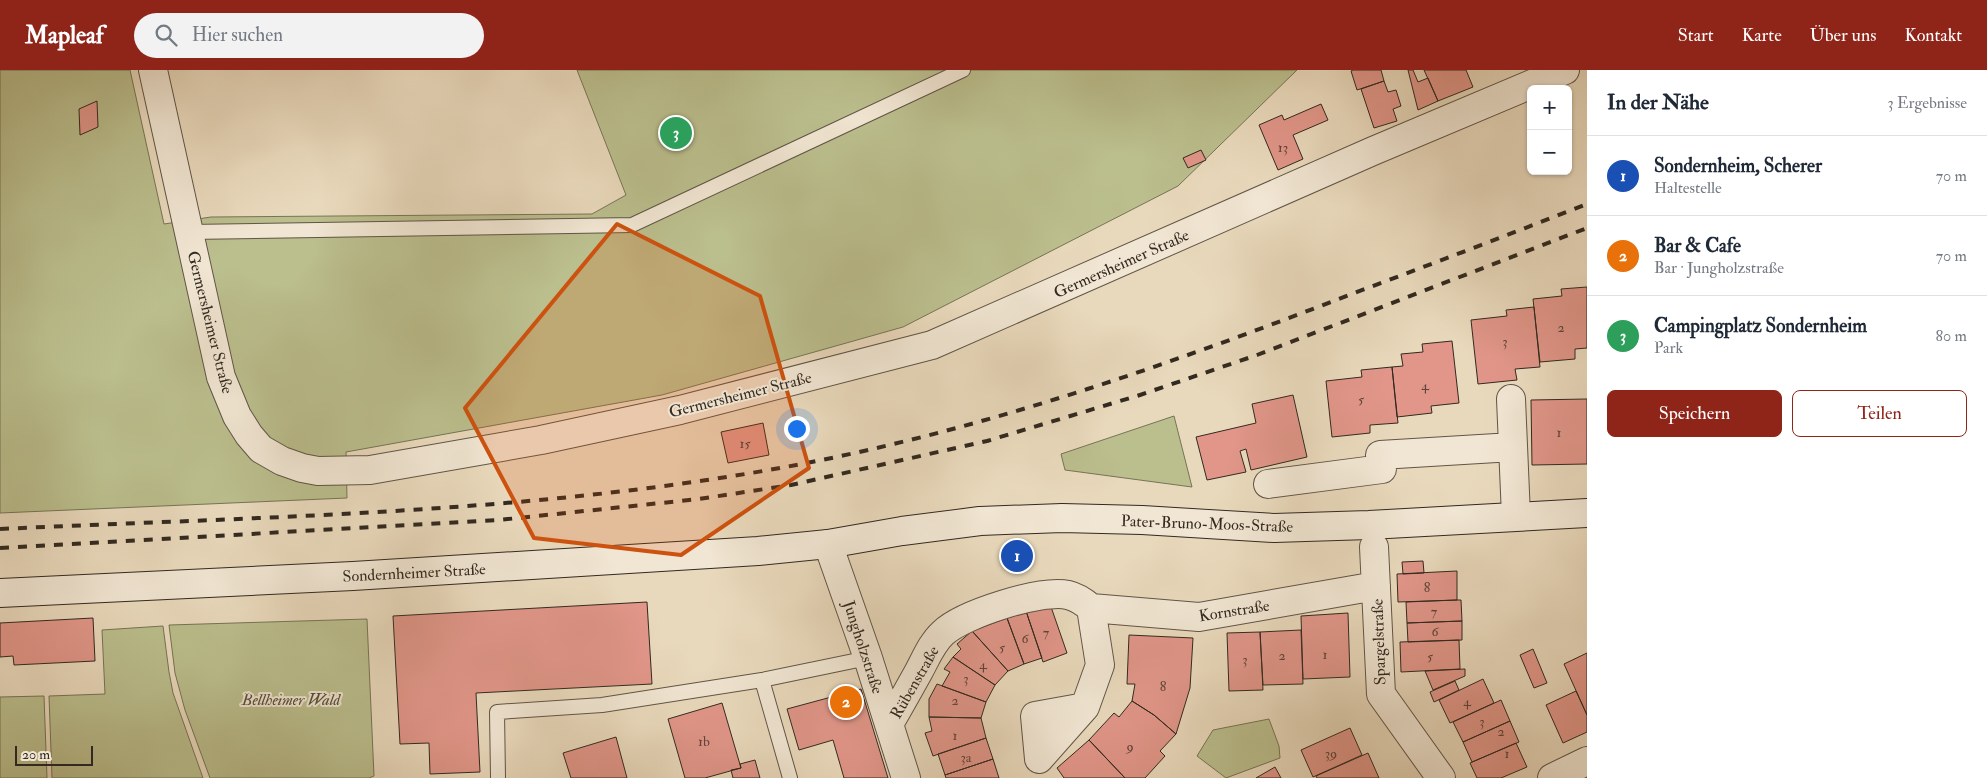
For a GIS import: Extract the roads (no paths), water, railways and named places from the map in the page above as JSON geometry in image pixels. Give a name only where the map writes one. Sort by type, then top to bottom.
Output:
[{"type":"street","name":"Germersheimer Straße","points":[[153,70],[221,377],[237,416],[249,435],[261,449],[271,456],[302,468],[338,472],[370,470],[541,440],[680,410],[932,345],[1373,151],[1565,70]]},
{"type":"street","points":[[1511,399],[1516,516]]},
{"type":"street","points":[[1268,484],[1382,470],[1380,455],[1513,447]]},
{"type":"street","name":"Pater-Bruno-Moos-Straße","points":[[828,544],[902,531],[989,521],[1062,518],[1142,520],[1274,528],[1369,525],[1587,513]]},
{"type":"street","name":"Sondernheimer Straße","points":[[0,594],[353,576],[758,551],[828,544]]},
{"type":"street","name":"Jungholzstraße","points":[[828,544],[868,658],[906,778]]},
{"type":"street","name":"Spargelstraße","points":[[1374,548],[1380,694],[1441,778]]},
{"type":"street","name":"Kornstraße","points":[[1091,608],[1198,617],[1376,586]]},
{"type":"street","name":"Rübenstraße","points":[[889,724],[931,649],[942,634],[956,623],[1004,604],[1047,594],[1070,595],[1081,600],[1091,608]]},
{"type":"street","points":[[1085,707],[1100,665],[1091,608]]},
{"type":"street","points":[[1552,778],[1587,761]]},
{"type":"lane","points":[[189,232],[632,225],[963,70]]},
{"type":"lane","points":[[498,777],[497,712],[602,705],[762,680],[868,658]]},
{"type":"lane","points":[[762,680],[790,778]]},
{"type":"railway","points":[[0,529],[308,516],[513,502],[615,492],[716,479],[817,461],[953,429],[1020,410],[1153,367],[1284,320],[1587,204]]},
{"type":"railway","points":[[0,548],[499,520],[699,499],[791,485],[987,441],[1140,395],[1257,355],[1587,228]]},
{"type":"place","name":"Campingplatz Sondernheim","points":[[676,133]]},
{"type":"place","name":"Sondernheim, Scherer","points":[[1017,556]]},
{"type":"place","name":"Bar & Cafe","points":[[846,702]]},
{"type":"park label","name":"Bellheimer Wald","points":[[291,699]]}]
